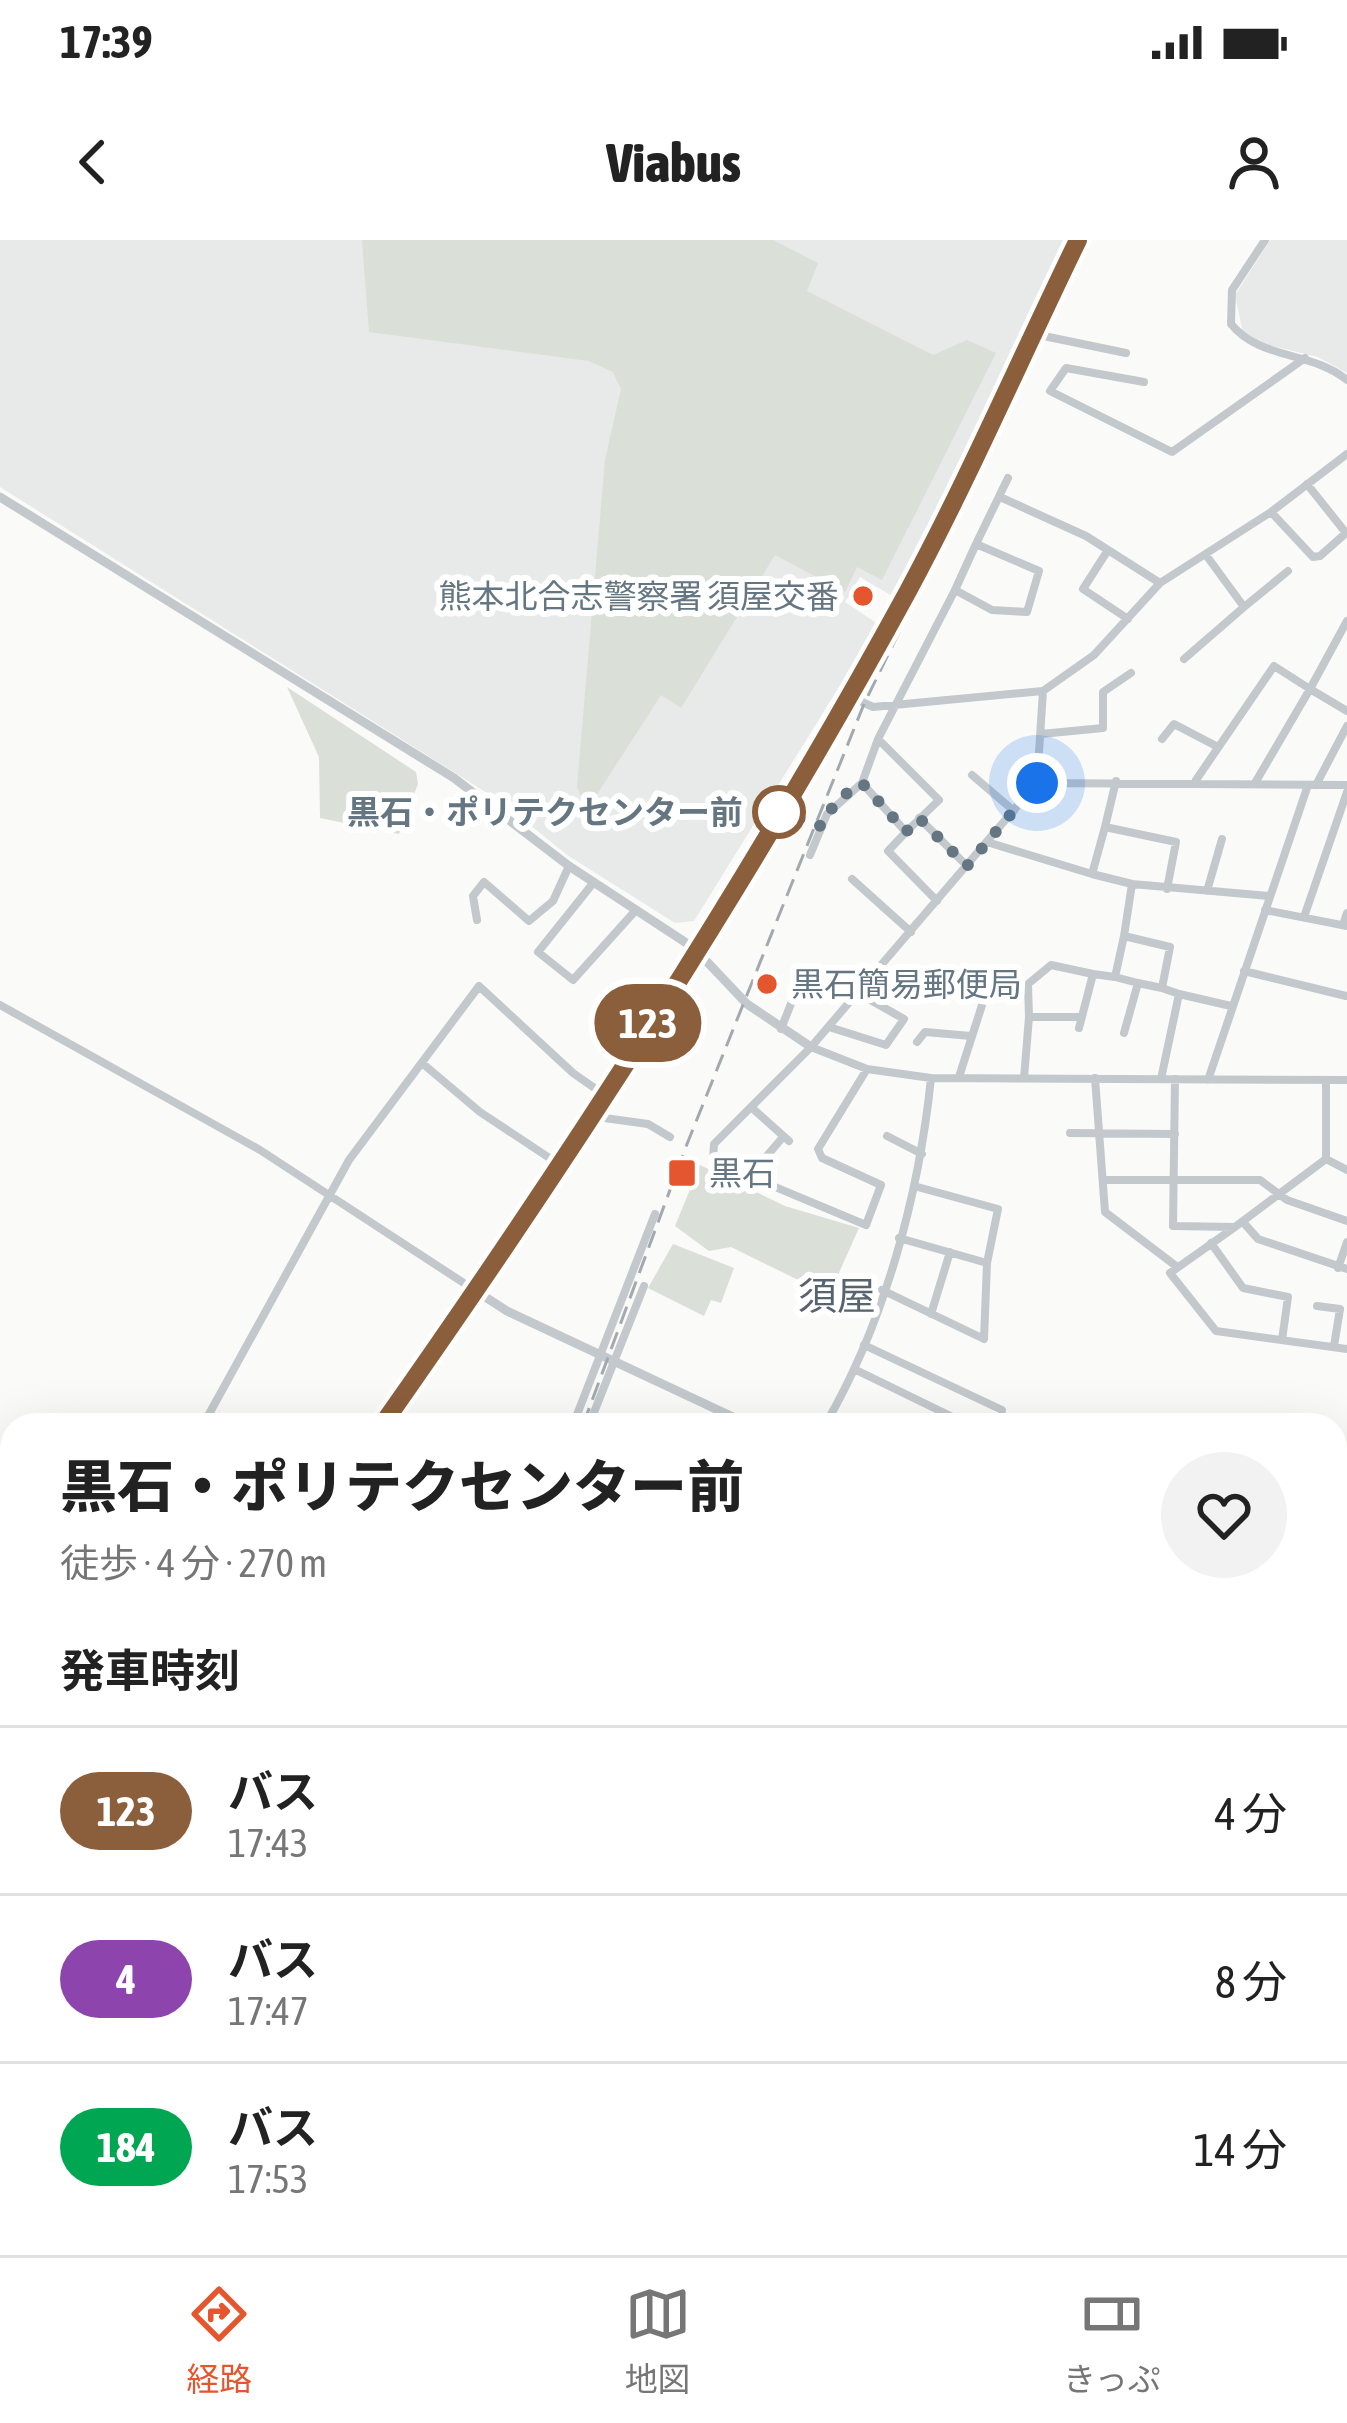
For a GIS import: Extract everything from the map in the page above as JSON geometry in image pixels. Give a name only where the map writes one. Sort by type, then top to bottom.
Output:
[{"type":"highway","points":[[390,1413],[603,1094],[908,591],[1078,240]]},
{"type":"street","points":[[1247,240],[1263,243],[1232,290],[1231,324],[1244,340],[1305,358],[1347,380]]},
{"type":"street","points":[[1033,334],[1126,353]]},
{"type":"street","points":[[1144,382],[1066,368],[1050,391],[1172,452],[1305,358]]},
{"type":"street","points":[[847,695],[873,707],[1043,691],[1094,655],[1160,583],[1271,512],[1347,454]]},
{"type":"street","points":[[810,855],[827,814],[862,783],[878,739],[1008,478]]},
{"type":"street","points":[[1271,512],[1313,556],[1320,556],[1346,533],[1307,484]]},
{"type":"street","points":[[1000,496],[1108,550],[1160,583]]},
{"type":"street","points":[[0,497],[454,778],[569,866],[694,949],[780,1030],[811,1048],[867,1069],[931,1078],[1347,1080]]},
{"type":"street","points":[[955,590],[992,610],[1028,611],[1039,572],[976,544]]},
{"type":"street","points":[[1108,550],[1083,590],[1128,619]]},
{"type":"street","points":[[1206,555],[1244,607]]},
{"type":"street","points":[[1184,659],[1288,572]]},
{"type":"street","points":[[1256,783],[1347,621]]},
{"type":"street","points":[[1195,782],[1274,666],[1347,711]]},
{"type":"street","points":[[1041,734],[1103,728],[1103,692],[1131,673]]},
{"type":"street","points":[[867,1069],[818,1148],[822,1158],[881,1185],[866,1225],[716,1164],[711,1152],[829,1028],[1037,783],[1043,691]]},
{"type":"street","points":[[1162,739],[1174,724],[1218,748]]},
{"type":"street","points":[[1208,1080],[1264,910],[1312,785],[1347,727]]},
{"type":"street","points":[[878,739],[939,800],[888,850],[937,901]]},
{"type":"street","points":[[972,775],[1014,811]]},
{"type":"street","points":[[1092,874],[1116,781]]},
{"type":"street","points":[[862,783],[906,832]]},
{"type":"street","points":[[1037,783],[1256,783],[1347,789],[1304,917]]},
{"type":"street","points":[[919,818],[967,866]]},
{"type":"street","points":[[1105,827],[1177,842],[1167,889]]},
{"type":"street","points":[[1207,892],[1222,839]]},
{"type":"street","points":[[987,842],[1132,884],[1269,896]]},
{"type":"street","points":[[477,920],[473,896],[484,882],[529,922],[553,901],[569,866]]},
{"type":"street","points":[[852,879],[911,932]]},
{"type":"street","points":[[594,882],[538,952],[574,980],[637,910]]},
{"type":"street","points":[[1114,977],[1132,884]]},
{"type":"street","points":[[1264,910],[1345,925],[1347,913]]},
{"type":"street","points":[[1124,936],[1170,947],[1162,988]]},
{"type":"street","points":[[1024,1078],[1028,984],[1051,965],[1231,1006]]},
{"type":"street","points":[[780,1030],[804,971]]},
{"type":"street","points":[[1244,971],[1346,995]]},
{"type":"street","points":[[1029,1017],[1080,1022],[1093,974]]},
{"type":"street","points":[[1124,1034],[1138,982]]},
{"type":"street","points":[[210,1413],[329,1194],[479,986],[573,1073],[603,1094]]},
{"type":"street","points":[[829,1028],[886,1046],[904,1019],[858,993]]},
{"type":"street","points":[[1161,1079],[1179,994]]},
{"type":"street","points":[[959,1077],[983,1002]]},
{"type":"street","points":[[0,1005],[157,1089],[476,1291],[614,1363],[724,1413]]},
{"type":"street","points":[[917,1042],[925,1033],[971,1036]]},
{"type":"street","points":[[422,1063],[492,1121],[557,1163]]},
{"type":"street","points":[[831,1413],[864,1345],[899,1238],[922,1154],[931,1078]]},
{"type":"street","points":[[1095,1078],[1108,1217],[1176,1266]]},
{"type":"street","points":[[1175,1079],[1173,1226],[1239,1225],[1258,1239],[1343,1268],[1347,1242]]},
{"type":"street","points":[[1326,1080],[1326,1159]]},
{"type":"street","points":[[751,1107],[786,1139],[760,1164],[754,1182]]},
{"type":"street","points":[[589,1115],[649,1124],[670,1137]]},
{"type":"street","points":[[1070,1133],[1175,1134]]},
{"type":"street","points":[[886,1136],[922,1154]]},
{"type":"street","points":[[1326,1159],[1347,1170]]},
{"type":"street","points":[[1326,1159],[1170,1273],[1216,1331],[1347,1349]]},
{"type":"street","points":[[1104,1180],[1260,1180],[1278,1195],[1347,1221]]},
{"type":"street","points":[[882,1290],[984,1339],[987,1263],[998,1209],[914,1186]]},
{"type":"street","points":[[578,1413],[655,1214]]},
{"type":"street","points":[[899,1238],[987,1263]]},
{"type":"street","points":[[1211,1243],[1244,1288],[1288,1297],[1282,1340]]},
{"type":"street","points":[[932,1314],[950,1252]]},
{"type":"street","points":[[594,1413],[644,1286]]},
{"type":"street","points":[[1317,1306],[1343,1310],[1334,1346]]},
{"type":"street","points":[[864,1345],[1001,1413]]},
{"type":"street","points":[[854,1369],[944,1413]]},
{"type":"shaded area","points":[[0,240],[1069,240],[894,597],[860,577],[845,602],[878,624],[694,921],[675,923],[567,855],[503,803],[0,487]]},
{"type":"shaded area","points":[[362,240],[773,240],[818,263],[807,291],[933,355],[967,340],[996,353],[882,580],[857,567],[845,592],[775,555],[681,708],[661,695],[587,810],[577,787],[605,460],[621,389],[613,372],[589,361],[369,332]]},
{"type":"shaded area","points":[[1270,240],[1347,240],[1347,373],[1318,357],[1259,343],[1243,333],[1235,295]]},
{"type":"shaded area","points":[[287,687],[416,772],[418,784],[399,834],[320,818],[319,757]]},
{"type":"shaded area","points":[[700,1165],[785,1206],[859,1228],[829,1295],[731,1247],[709,1251],[675,1226]]},
{"type":"shaded area","points":[[673,1244],[734,1268],[721,1303],[711,1300],[704,1316],[648,1288]]},
{"type":"railway","points":[[587,1413],[687,1144],[864,704],[1090,240]]},
{"type":"bus line","name":"123","points":[[390,1413],[476,1291],[802,775],[908,591],[1078,240]]},
{"type":"place","name":"熊本北合志警察署 須屋交番","points":[[863,596]]},
{"type":"place","name":"黒石・ポリテクセンター前","points":[[779,812]]},
{"type":"place","name":"黒石簡易郵便局","points":[[767,984]]},
{"type":"place","name":"黒石","points":[[682,1173]]},
{"type":"district","name":"須屋","points":[[837,1296]]},
{"type":"route","points":[[779,812],[821,826],[837,800],[862,783],[906,832],[919,818],[967,866],[1037,783]]}]
